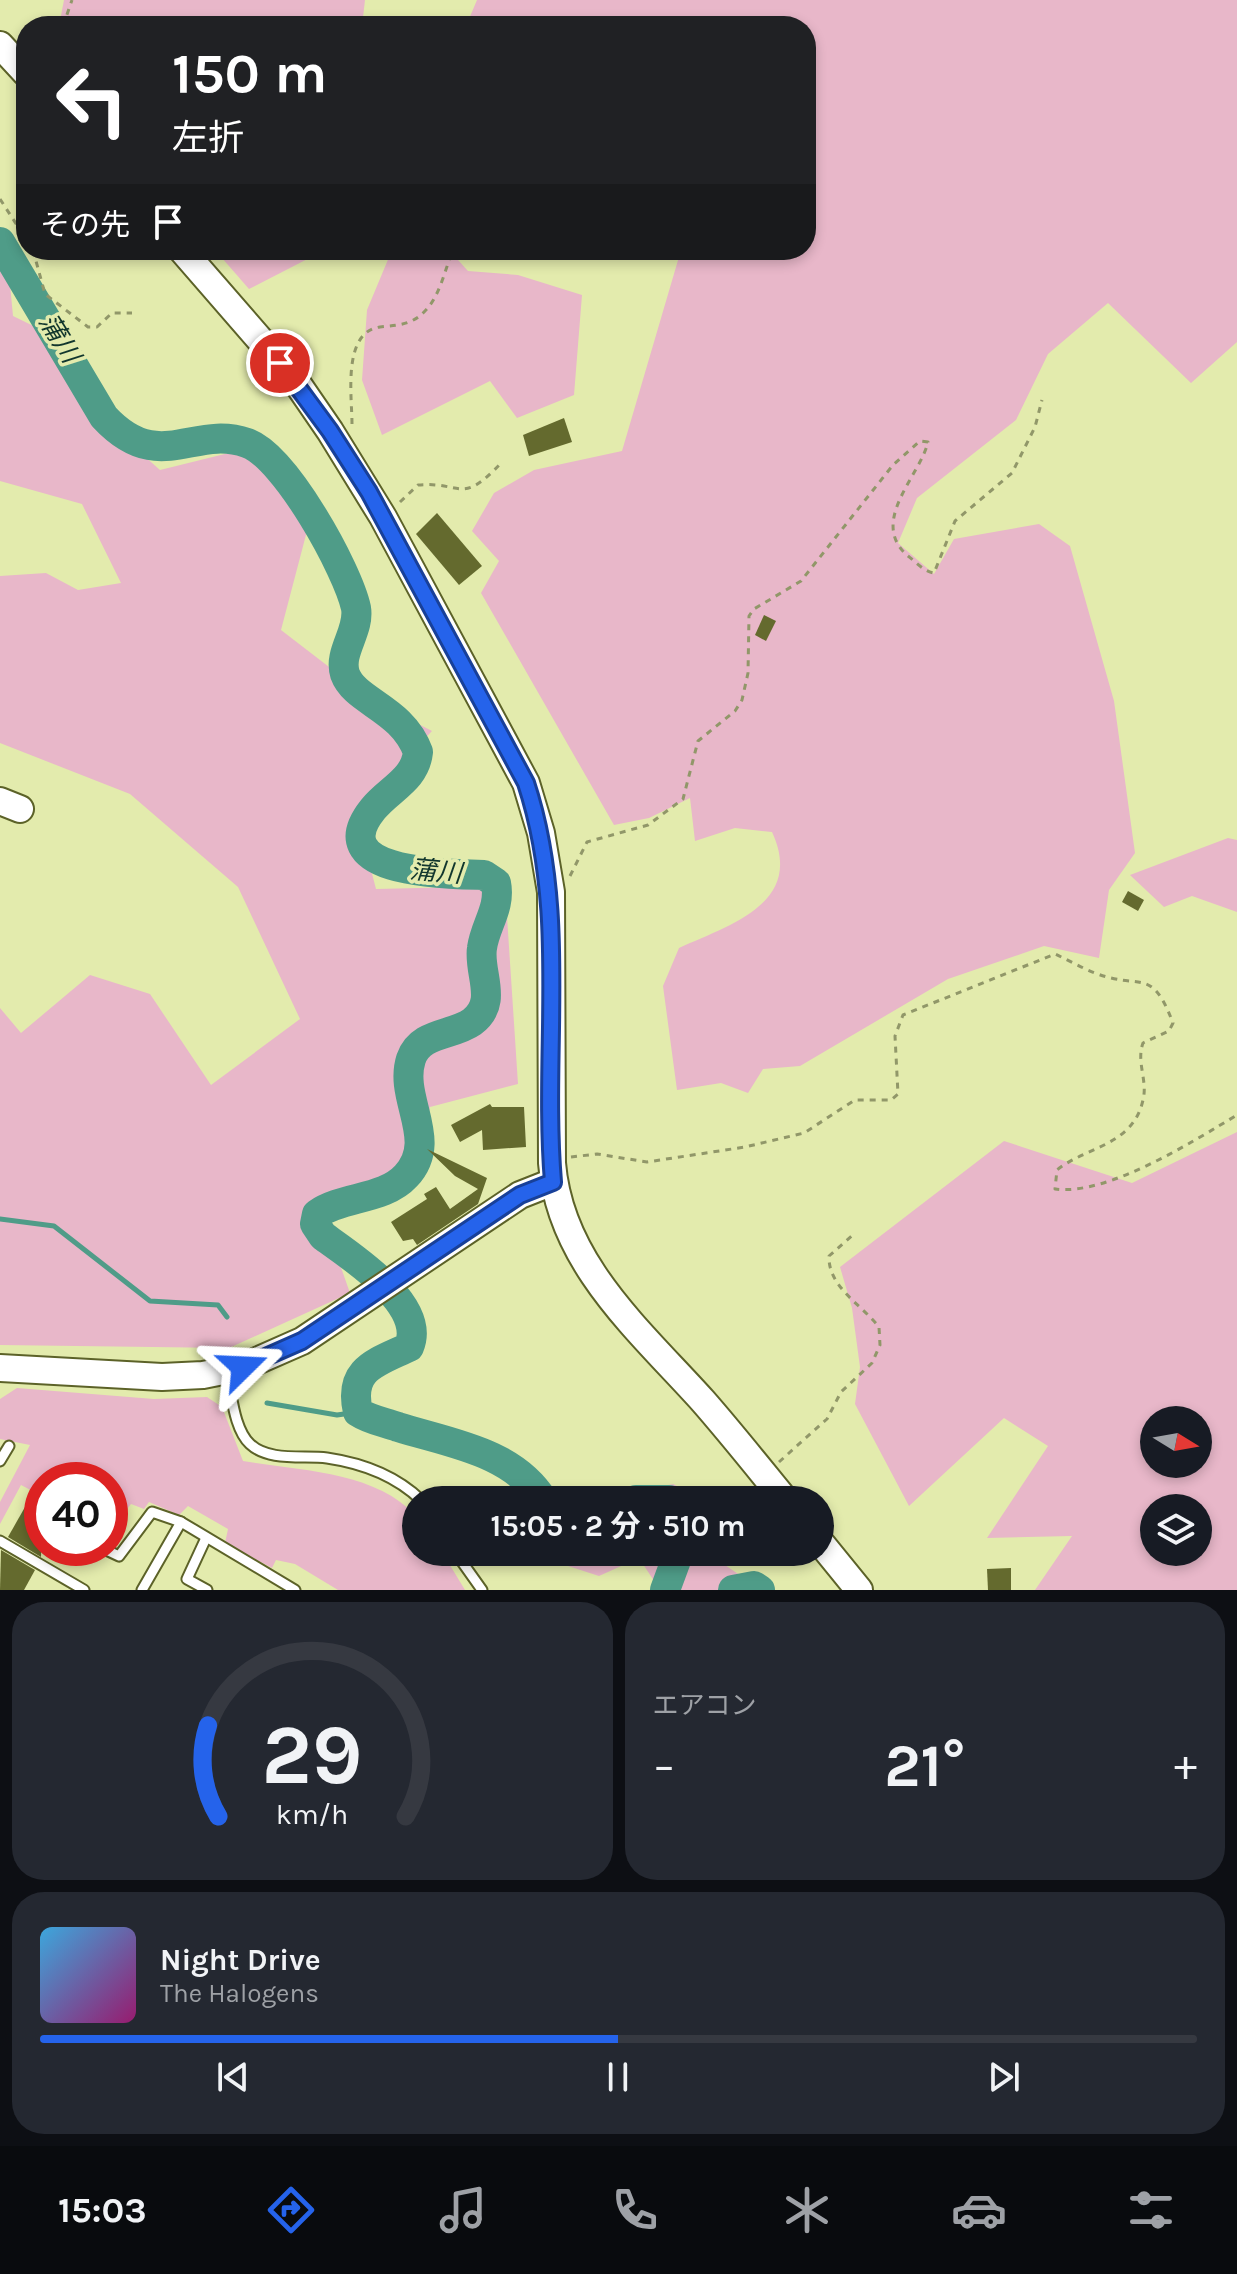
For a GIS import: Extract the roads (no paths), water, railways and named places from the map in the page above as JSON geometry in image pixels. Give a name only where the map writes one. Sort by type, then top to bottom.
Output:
[{"type":"street","points":[[0,45],[16,62]]},
{"type":"street","points":[[191,260],[295,380],[342,449],[513,753],[541,833],[550,890],[553,1172],[565,1223],[594,1276],[773,1486]]},
{"type":"street","points":[[0,1368],[162,1377],[226,1371],[280,1352],[347,1312],[553,1172]]},
{"type":"street","points":[[834,1559],[859,1590]]},
{"type":"lane","points":[[226,1371],[239,1423],[250,1445],[272,1454],[327,1458],[371,1469],[402,1486]]},
{"type":"lane","points":[[0,1461],[9,1446]]},
{"type":"lane","points":[[128,1544],[152,1512],[181,1522],[295,1590]]},
{"type":"lane","points":[[142,1590],[181,1522]]},
{"type":"lane","points":[[206,1538],[187,1579],[207,1590]]},
{"type":"lane","points":[[0,1541],[84,1590]]},
{"type":"lane","points":[[465,1566],[482,1590]]},
{"type":"waterway","name":"蒲川","points":[[0,242],[104,417],[124,434],[142,443],[159,446],[210,439],[247,443],[262,452],[279,469],[313,516],[341,568],[356,608],[355,625],[344,658],[345,674],[358,692],[401,725],[418,752],[407,777],[373,809],[361,831],[363,847],[376,859],[397,866],[446,874],[484,875],[496,883],[495,908],[482,948],[486,987],[484,1006],[472,1022],[429,1039],[415,1050],[411,1059],[408,1074],[419,1134],[415,1162],[397,1184],[327,1208],[317,1214],[315,1224],[323,1236],[384,1284],[407,1315],[412,1331],[409,1347],[375,1363],[361,1377],[357,1386],[358,1412],[377,1421],[478,1451],[514,1470],[532,1486]]},
{"type":"waterway","points":[[0,1219],[54,1226],[150,1301],[218,1305],[227,1317]]},
{"type":"waterway","points":[[267,1403],[337,1415],[358,1412]]},
{"type":"waterway","name":"蒲川","points":[[665,1590],[674,1566]]},
{"type":"waterway","name":"蒲川","points":[[733,1590],[754,1586],[760,1590]]}]
